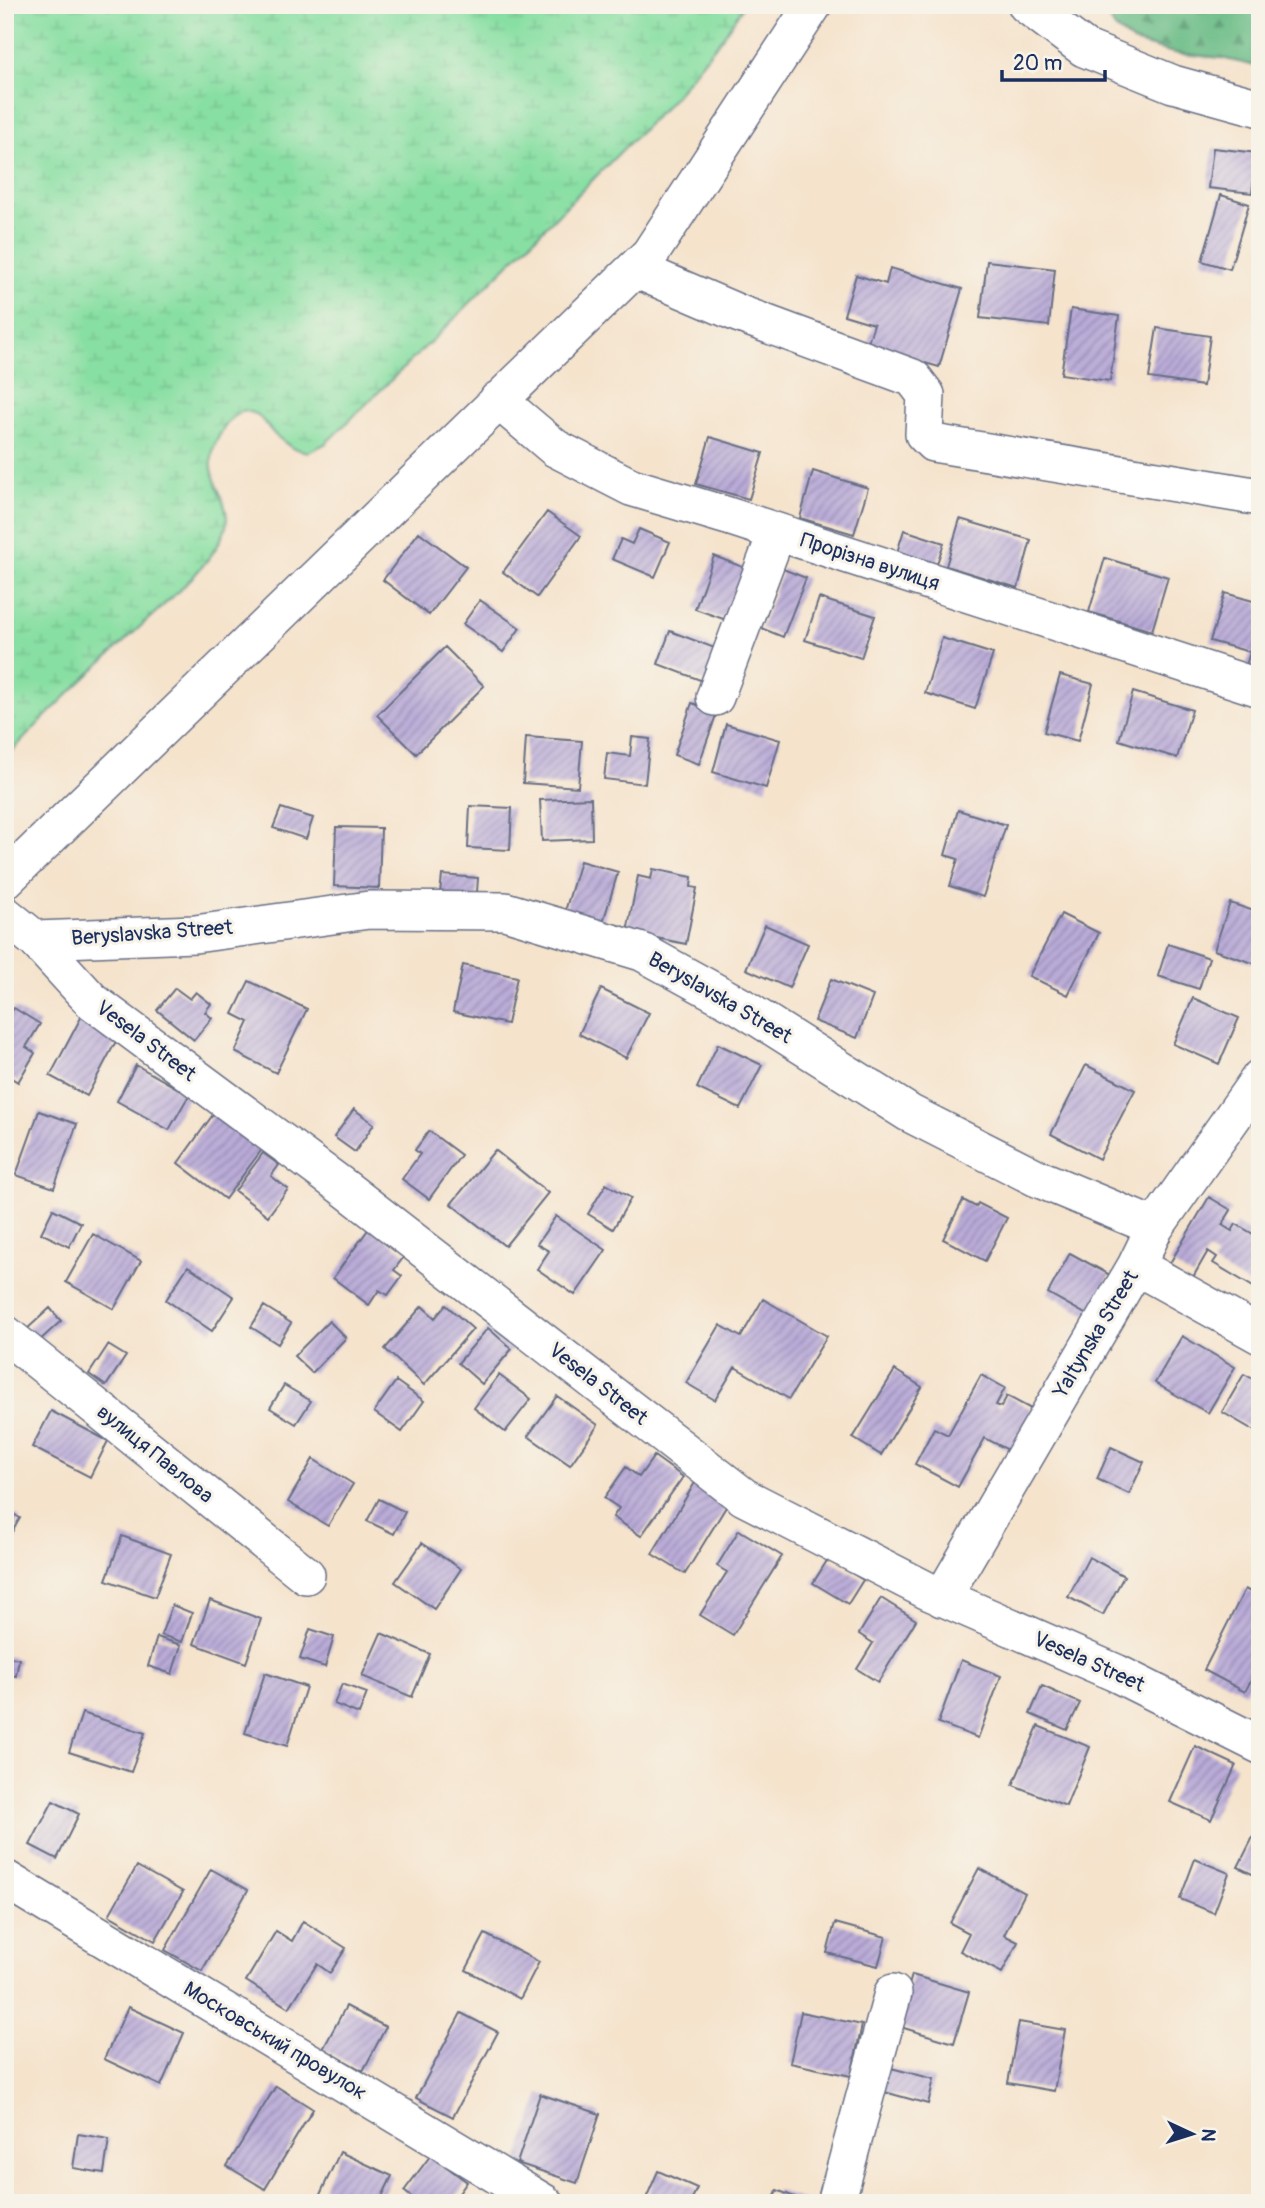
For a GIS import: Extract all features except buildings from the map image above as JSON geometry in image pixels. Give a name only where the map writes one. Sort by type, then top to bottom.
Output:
[{"type":"street","points":[[5,880],[650,254],[813,5]]},
{"type":"street","points":[[1027,5],[1084,48],[1173,84],[1260,108]]},
{"type":"street","points":[[635,269],[740,314],[913,378],[926,395],[924,434],[933,443],[1260,497]]},
{"type":"street","name":"Прорізна вулиця","points":[[498,400],[555,448],[631,487],[1260,688]]},
{"type":"street","points":[[716,696],[777,532]]},
{"type":"street","name":"Beryslavska Street","points":[[36,940],[195,934],[369,910],[505,912],[642,952],[740,1006],[909,1113],[1037,1178],[1155,1227]]},
{"type":"street","name":"Vesela Street","points":[[5,915],[36,940],[92,1001],[347,1190],[744,1497],[942,1598],[1116,1673],[1260,1745]]},
{"type":"street","name":"Yaltynska Street","points":[[942,1598],[1136,1266],[1155,1227],[1260,1078]]},
{"type":"street","points":[[1136,1266],[1260,1335]]},
{"type":"street","name":"вулиця Павлова","points":[[5,1334],[306,1575]]},
{"type":"street","name":"Московський провулок","points":[[5,1880],[544,2203]]},
{"type":"street","points":[[836,2203],[893,1993]]},
{"type":"green space","points":[[5,5],[744,5],[722,38],[670,102],[325,444],[308,452],[292,448],[275,435],[258,415],[244,410],[229,421],[213,451],[214,476],[227,521],[218,545],[188,582],[72,690],[5,759]]},
{"type":"green space","points":[[1100,5],[1260,5],[1260,67],[1221,58],[1174,53],[1133,42],[1115,28]]}]
